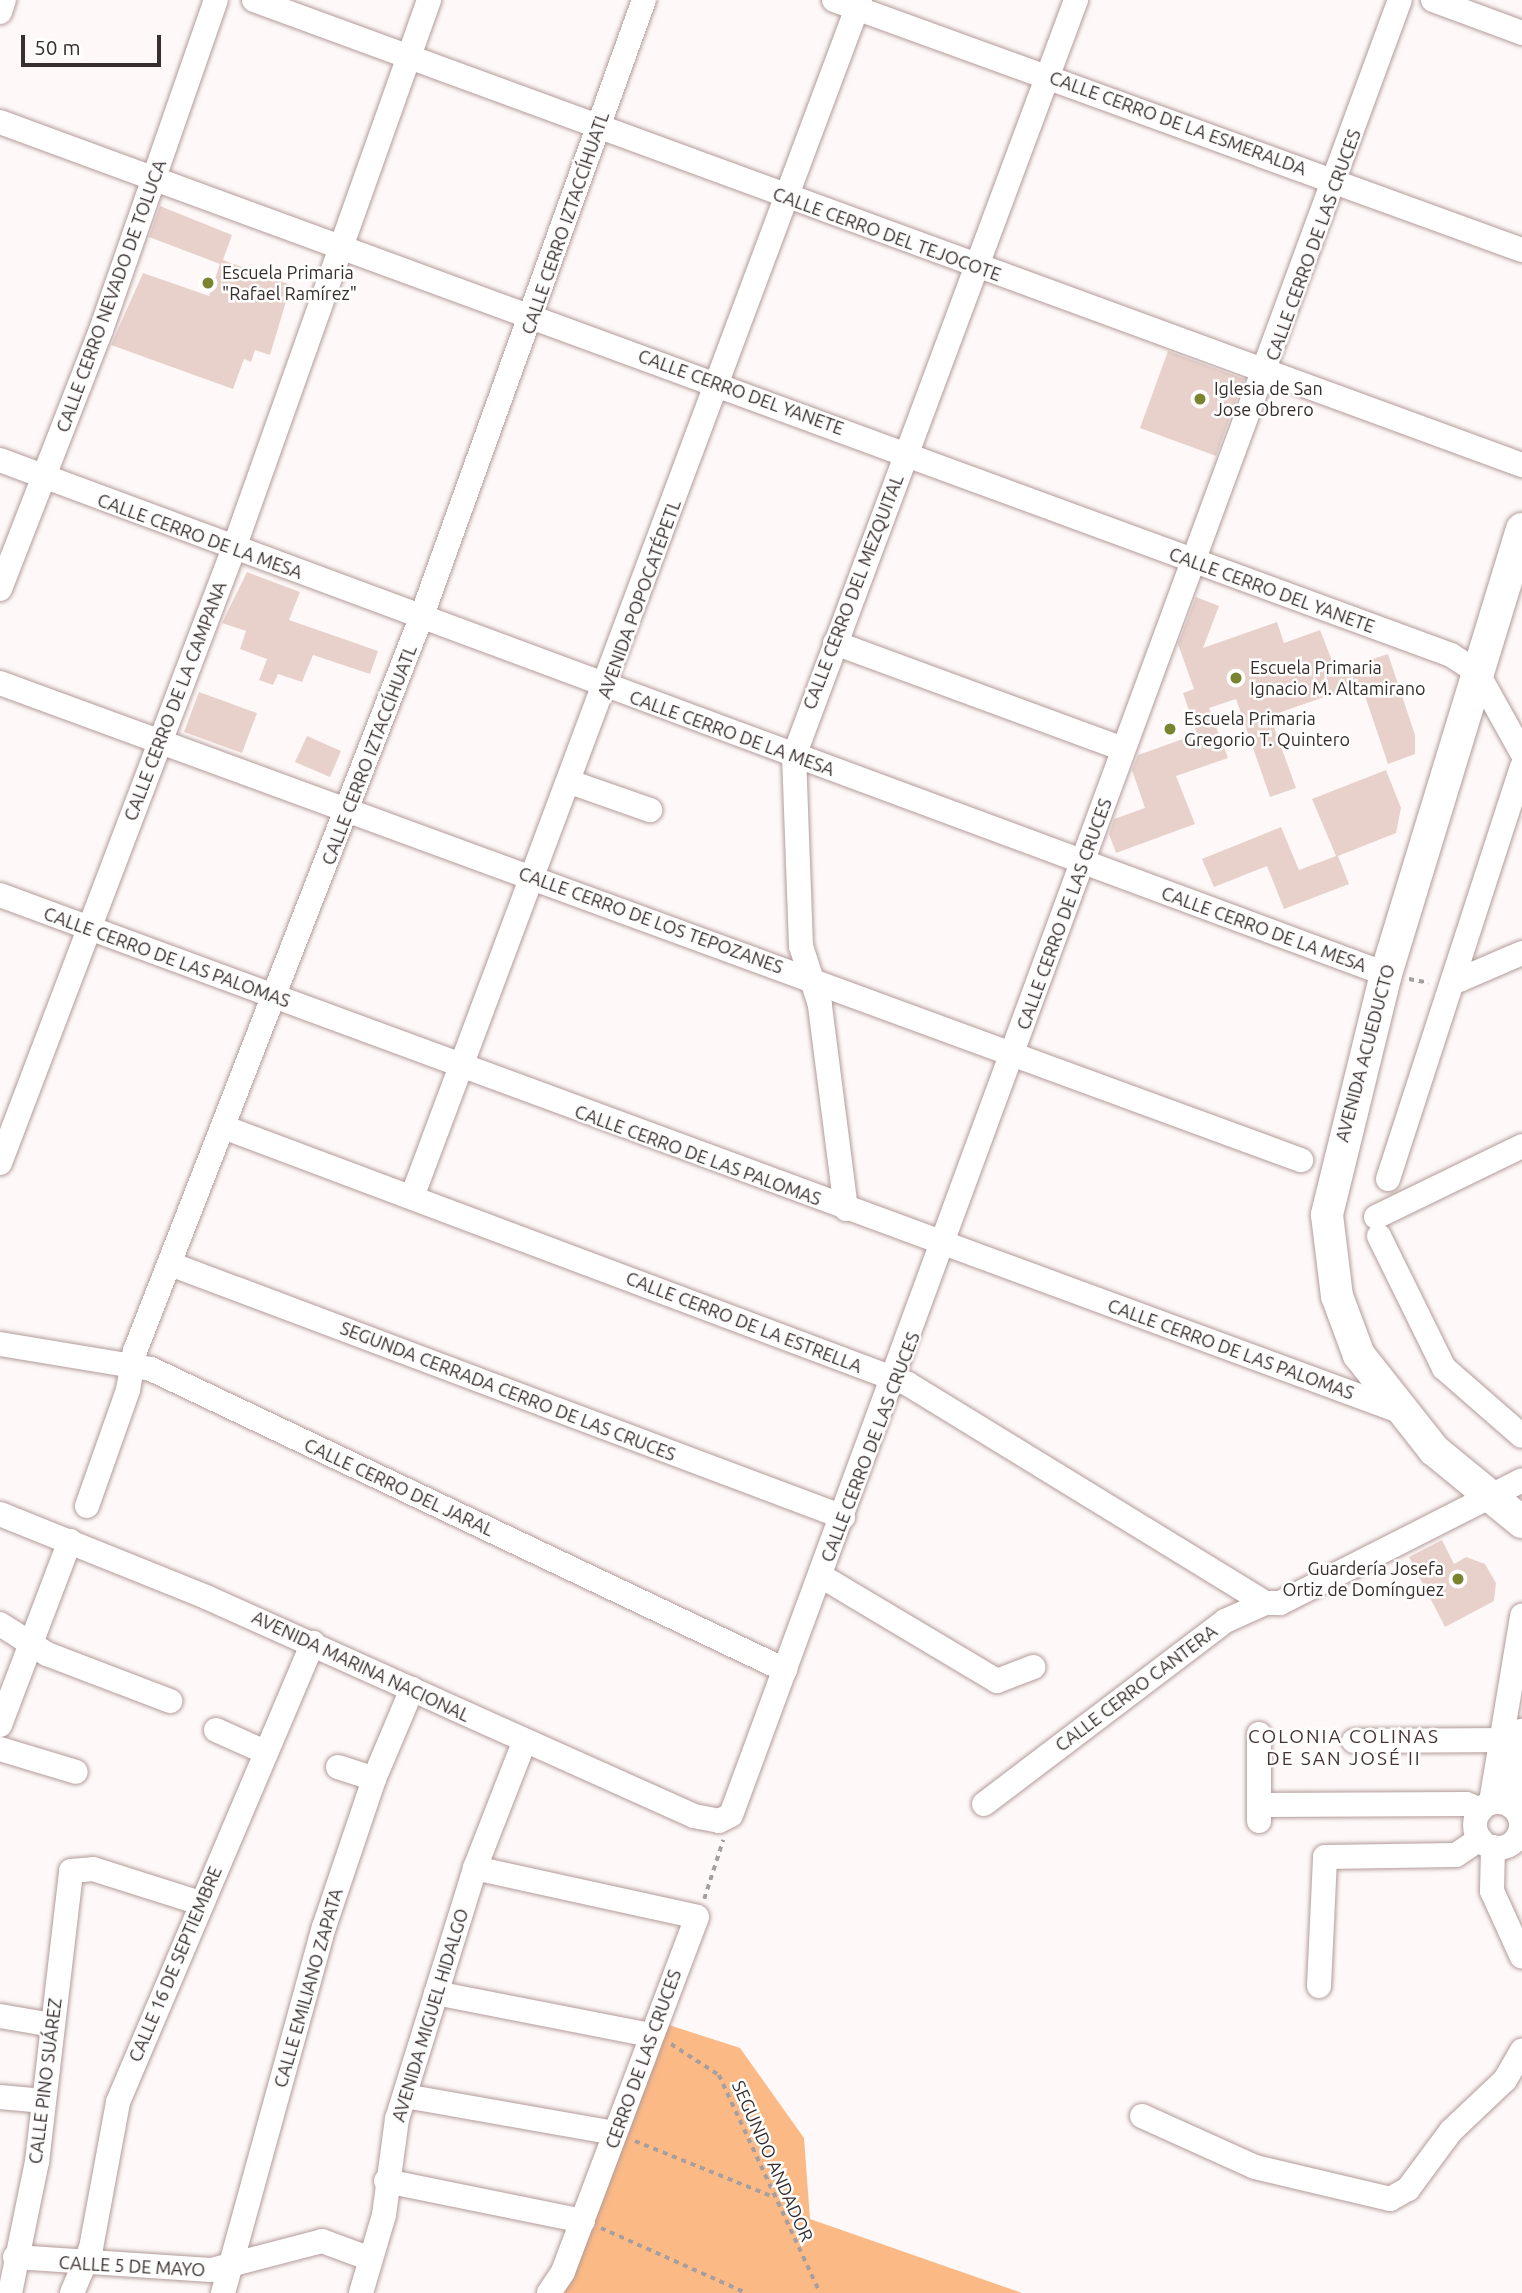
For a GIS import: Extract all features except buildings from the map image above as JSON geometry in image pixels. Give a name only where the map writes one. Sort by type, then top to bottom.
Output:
[{"type":"main road","name":"AVENIDA ACUEDUCTO","points":[[1522,529],[1386,974],[1334,1169],[1327,1239],[1349,1331],[1397,1410],[1434,1450],[1492,1494],[1522,1522]]},
{"type":"street","points":[[0,12],[4,0]]},
{"type":"street","name":"CALLE CERRO NEVADO DE TOLUCA","points":[[0,589],[155,178],[216,0]]},
{"type":"street","name":"CALLE CERRO DEL TEJOCOTE","points":[[254,0],[1522,465]]},
{"type":"street","name":"CALLE CERRO DE LA CAMPANA","points":[[0,1163],[8,1117],[89,928],[234,548],[429,0]]},
{"type":"street","name":"CALLE CERRO IZTACCÍHUATL","points":[[87,1506],[134,1363],[421,618],[533,314],[644,0]]},
{"type":"street","name":"CALLE CERRO DE LA ESMERALDA","points":[[834,0],[859,4],[1522,250]]},
{"type":"street","name":"CALLE CERRO DEL MEZQUITAL","points":[[846,1209],[820,1005],[809,978],[801,946],[794,756],[1076,0]]},
{"type":"street","name":"CALLE CERRO DE LAS CRUCES","points":[[719,1821],[731,1815],[946,1244],[1085,863],[1123,749],[1267,373],[1400,0]]},
{"type":"street","points":[[1433,0],[1522,33]]},
{"type":"street","name":"AVENIDA POPOCATÉPETL","points":[[412,1197],[465,1069],[537,878],[570,782],[859,4]]},
{"type":"street","name":"CALLE CERRO DEL YANETE","points":[[0,122],[533,314],[1451,655],[1477,672]]},
{"type":"street","name":"CALLE CERRO DE LA MESA","points":[[0,460],[606,688],[1386,974]]},
{"type":"street","points":[[835,643],[1123,749]]},
{"type":"street","points":[[1477,672],[1522,753]]},
{"type":"street","name":"CALLE CERRO DE LOS TEPOZANES","points":[[0,683],[159,739],[1301,1160]]},
{"type":"street","points":[[1388,1180],[1457,981],[1522,766]]},
{"type":"street","points":[[570,782],[650,810]]},
{"type":"street","name":"CALLE CERRO DE LAS PALOMAS","points":[[0,895],[465,1069],[1397,1410]]},
{"type":"street","points":[[1457,981],[1522,953]]},
{"type":"street","name":"CALLE CERRO DE LA ESTRELLA","points":[[226,1128],[895,1379],[1265,1603]]},
{"type":"street","points":[[1522,1146],[1378,1227],[1444,1368],[1522,1436]]},
{"type":"street","name":"SEGUNDA CERRADA CERRO DE LAS CRUCES","points":[[173,1265],[842,1517]]},
{"type":"street","name":"CALLE CERRO DEL JARAL","points":[[0,1344],[134,1363],[785,1670]]},
{"type":"street","name":"CALLE CERRO CANTERA","points":[[984,1804],[1197,1638],[1265,1603],[1280,1604],[1522,1480]]},
{"type":"street","name":"AVENIDA MARINA NACIONAL","points":[[0,1514],[313,1643],[524,1742],[694,1816],[719,1821]]},
{"type":"street","points":[[0,1725],[70,1541]]},
{"type":"street","points":[[821,1576],[1002,1682],[1033,1667]]},
{"type":"street","points":[[1495,1806],[1499,1740],[1522,1616]]},
{"type":"street","points":[[0,1624],[29,1643],[170,1701]]},
{"type":"street","name":"CALLE 16 DE SEPTIEMBRE","points":[[72,2293],[82,2266],[118,2102],[200,1903],[313,1643]]},
{"type":"street","name":"CALLE EMILIANO ZAPATA","points":[[223,2293],[324,1927],[374,1779],[412,1689]]},
{"type":"street","points":[[216,1730],[265,1752]]},
{"type":"street","points":[[1522,1731],[1495,1806],[1475,1825],[1487,1843],[1492,1891],[1522,1957]]},
{"type":"street","points":[[1259,1734],[1259,1813],[1466,1804],[1495,1806],[1521,1824],[1517,1837],[1487,1843],[1456,1855],[1325,1857],[1319,1986]]},
{"type":"street","points":[[1354,1741],[1499,1740]]},
{"type":"street","name":"AVENIDA MIGUEL HIDALGO","points":[[361,2293],[368,2258],[380,2233],[386,2181],[405,2096],[475,1868],[524,1742]]},
{"type":"street","points":[[0,1749],[76,1772]]},
{"type":"street","points":[[338,1767],[374,1779]]},
{"type":"street","name":"CALLE PINO SUÁREZ","points":[[10,2293],[44,2101],[51,2025],[74,1868],[200,1903]]},
{"type":"street","points":[[475,1868],[697,1917]]},
{"type":"street","name":"CERRO DE LAS CRUCES","points":[[548,2293],[583,2221],[650,2035],[697,1917]]},
{"type":"street","points":[[436,1993],[650,2035]]},
{"type":"street","points":[[0,2017],[51,2025]]},
{"type":"street","points":[[1142,2116],[1255,2167],[1390,2199],[1408,2189],[1451,2131],[1506,2080],[1522,2051]]},
{"type":"street","points":[[405,2096],[615,2133]]},
{"type":"street","points":[[0,2097],[44,2101]]},
{"type":"street","points":[[386,2181],[583,2221]]},
{"type":"street","name":"CALLE 5 DE MAYO","points":[[15,2257],[82,2266],[228,2268],[322,2241],[368,2258]]},
{"type":"path","points":[[1386,974],[1457,981]]},
{"type":"path","points":[[697,1917],[723,1851],[719,1821]]},
{"type":"path","name":"SEGUNDO ANDADOR","points":[[650,2035],[687,2050],[719,2075],[772,2196],[820,2293]]},
{"type":"path","points":[[615,2133],[772,2196]]},
{"type":"path","points":[[583,2221],[746,2293]]},
{"type":"shaded area","points":[[669,2025],[740,2048],[804,2138],[810,2219],[1022,2293],[554,2293]]},
{"type":"place","name":"Escuela Primaria \"Rafael Ramírez\"","points":[[208,283]]},
{"type":"place","name":"Iglesia de San Jose Obrero","points":[[1200,399]]},
{"type":"place","name":"Escuela Primaria Ignacio M. Altamirano","points":[[1236,678]]},
{"type":"place","name":"Escuela Primaria Gregorio T. Quintero","points":[[1170,729]]},
{"type":"place","name":"Guardería Josefa Ortiz de Domínguez","points":[[1458,1579]]},
{"type":"district","name":"COLONIA COLINAS DE SAN JOSÉ II","points":[[1344,1748]]}]
